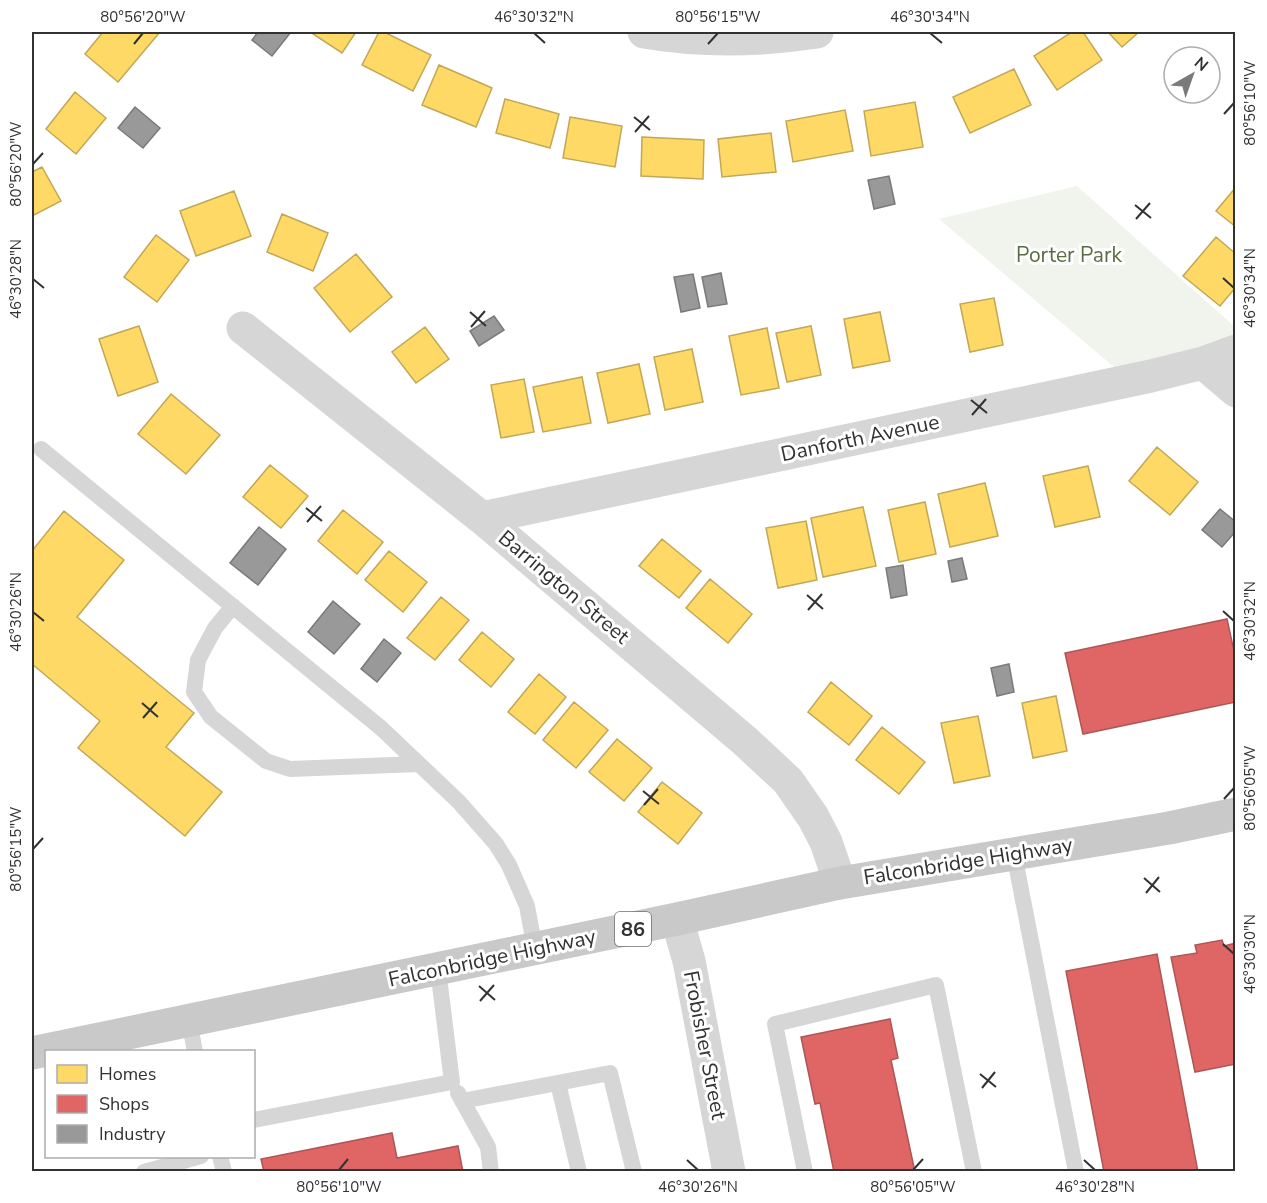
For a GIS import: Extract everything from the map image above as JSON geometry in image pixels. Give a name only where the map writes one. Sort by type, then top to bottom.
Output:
[{"type":"main road","name":"Falconbridge Highway","points":[[60,1050],[192,1036],[438,969],[677,920],[840,883],[1169,828],[1236,814]]},
{"type":"street","points":[[644,32],[678,38],[732,41],[817,32]]},
{"type":"street","name":"Barrington Street","points":[[243,328],[482,518],[745,741],[788,782],[813,817],[826,842],[840,883]]},
{"type":"street","name":"Danforth Avenue","points":[[482,518],[1140,379],[1203,363],[1236,351]]},
{"type":"street","points":[[1203,363],[1236,391]]},
{"type":"street","name":"Frobisher Street","points":[[677,920],[688,961],[729,1172]]},
{"type":"lane","points":[[41,449],[381,728],[459,802],[509,865],[526,906],[535,949]]},
{"type":"lane","points":[[233,606],[215,628],[198,660],[194,692],[211,717],[266,761],[290,769],[419,764]]},
{"type":"lane","points":[[1014,854],[1076,1172]]},
{"type":"lane","points":[[438,969],[452,1082],[488,1147],[491,1172]]},
{"type":"lane","points":[[805,1172],[775,1024],[936,985],[974,1172]]},
{"type":"lane","points":[[462,1101],[610,1074],[634,1172]]},
{"type":"lane","points":[[255,1120],[452,1082]]},
{"type":"lane","points":[[558,1083],[579,1172]]},
{"type":"lane","points":[[153,1170],[194,1158]]},
{"type":"green space","name":"Porter Park","points":[[1077,186],[1235,327],[1235,347],[1127,378],[939,219]]},
{"type":"building: Homes","points":[[103,32],[160,32],[118,82],[85,54]]},
{"type":"building: Homes","points":[[310,32],[356,32],[342,53]]},
{"type":"building: Homes","points":[[379,32],[384,32],[431,55],[413,91],[362,65]]},
{"type":"building: Homes","points":[[1072,32],[1083,32],[1102,60],[1057,90],[1034,56]]},
{"type":"building: Homes","points":[[1108,32],[1139,32],[1122,47]]},
{"type":"building: Homes","points":[[439,65],[492,88],[476,127],[422,105]]},
{"type":"building: Homes","points":[[1014,69],[1031,105],[970,133],[953,97]]},
{"type":"building: Homes","points":[[75,92],[106,118],[76,154],[46,129]]},
{"type":"building: Homes","points":[[505,99],[559,114],[550,148],[496,133]]},
{"type":"building: Homes","points":[[915,102],[923,147],[871,156],[864,111]]},
{"type":"building: Homes","points":[[845,110],[853,151],[793,162],[786,121]]},
{"type":"building: Homes","points":[[570,117],[622,126],[615,167],[563,158]]},
{"type":"building: Homes","points":[[771,133],[776,172],[722,177],[718,139]]},
{"type":"building: Homes","points":[[642,137],[704,140],[703,179],[641,176]]},
{"type":"building: Homes","points":[[42,167],[61,201],[34,215],[32,211],[32,172]]},
{"type":"building: Homes","points":[[1236,187],[1236,227],[1216,211]]},
{"type":"building: Homes","points":[[234,191],[251,236],[196,256],[180,211]]},
{"type":"building: Homes","points":[[282,214],[328,233],[313,271],[267,252]]},
{"type":"building: Homes","points":[[156,235],[189,260],[157,302],[124,277]]},
{"type":"building: Homes","points":[[1216,237],[1236,254],[1236,287],[1220,306],[1183,276]]},
{"type":"building: Homes","points":[[356,254],[392,297],[350,332],[314,288]]},
{"type":"building: Homes","points":[[994,298],[1003,345],[970,352],[960,304]]},
{"type":"building: Homes","points":[[880,312],[890,361],[853,368],[844,319]]},
{"type":"building: Homes","points":[[139,326],[158,382],[118,396],[99,339]]},
{"type":"building: Homes","points":[[811,326],[821,375],[787,382],[776,333]]},
{"type":"building: Homes","points":[[425,327],[449,359],[416,383],[392,352]]},
{"type":"building: Homes","points":[[767,328],[779,388],[741,395],[729,336]]},
{"type":"building: Homes","points":[[692,349],[703,402],[665,410],[654,357]]},
{"type":"building: Homes","points":[[639,364],[650,414],[608,423],[597,373]]},
{"type":"building: Homes","points":[[582,377],[591,423],[543,432],[533,387]]},
{"type":"building: Homes","points":[[524,379],[534,432],[501,438],[491,385]]},
{"type":"building: Homes","points":[[171,394],[220,435],[186,474],[138,434]]},
{"type":"building: Homes","points":[[1157,447],[1198,482],[1170,515],[1129,481]]},
{"type":"building: Homes","points":[[270,465],[308,496],[281,528],[243,497]]},
{"type":"building: Homes","points":[[1088,466],[1100,517],[1055,527],[1043,476]]},
{"type":"building: Homes","points":[[985,483],[998,536],[950,547],[938,494]]},
{"type":"building: Homes","points":[[925,502],[936,554],[899,562],[888,510]]},
{"type":"building: Homes","points":[[863,507],[876,566],[823,577],[811,518]]},
{"type":"building: Homes","points":[[343,510],[383,542],[357,574],[318,541]]},
{"type":"building: Homes","points":[[64,511],[124,560],[77,617],[194,713],[166,747],[222,792],[185,836],[78,748],[100,721],[32,664],[32,551]]},
{"type":"building: Homes","points":[[806,521],[817,580],[778,588],[766,528]]},
{"type":"building: Homes","points":[[662,539],[701,571],[679,598],[639,566]]},
{"type":"building: Homes","points":[[389,551],[427,582],[403,612],[365,580]]},
{"type":"building: Homes","points":[[710,579],[752,614],[728,643],[686,608]]},
{"type":"building: Homes","points":[[441,597],[469,620],[435,660],[407,638]]},
{"type":"building: Homes","points":[[482,632],[514,659],[491,687],[459,660]]},
{"type":"building: Homes","points":[[539,674],[566,697],[535,734],[508,712]]},
{"type":"building: Homes","points":[[831,682],[872,716],[849,745],[808,712]]},
{"type":"building: Homes","points":[[1056,696],[1067,751],[1033,758],[1022,703]]},
{"type":"building: Homes","points":[[574,702],[608,730],[576,768],[543,740]]},
{"type":"building: Homes","points":[[978,716],[990,776],[954,783],[941,723]]},
{"type":"building: Homes","points":[[882,727],[925,762],[899,794],[856,760]]},
{"type":"building: Homes","points":[[617,739],[652,768],[624,801],[589,772]]},
{"type":"building: Homes","points":[[662,782],[702,813],[678,844],[638,812]]},
{"type":"building: Shops","points":[[1227,619],[1236,660],[1236,702],[1083,734],[1065,653]]},
{"type":"building: Shops","points":[[1222,940],[1224,946],[1236,943],[1236,1064],[1195,1072],[1171,957],[1197,953],[1195,945]]},
{"type":"building: Shops","points":[[1157,954],[1198,1172],[1104,1172],[1066,971]]},
{"type":"building: Shops","points":[[890,1019],[898,1058],[891,1060],[915,1172],[834,1172],[820,1103],[815,1104],[801,1037]]},
{"type":"building: Shops","points":[[392,1133],[397,1158],[458,1146],[463,1172],[264,1172],[261,1159]]},
{"type":"building: Industry","points":[[258,32],[291,32],[272,56],[252,40]]},
{"type":"building: Industry","points":[[135,107],[160,128],[143,148],[118,128]]},
{"type":"building: Industry","points":[[889,176],[895,204],[874,209],[868,180]]},
{"type":"building: Industry","points":[[721,273],[727,304],[708,307],[702,277]]},
{"type":"building: Industry","points":[[693,274],[700,308],[681,312],[674,277]]},
{"type":"building: Industry","points":[[494,316],[504,330],[479,346],[470,331]]},
{"type":"building: Industry","points":[[1220,509],[1236,522],[1236,531],[1222,547],[1202,530]]},
{"type":"building: Industry","points":[[259,527],[286,549],[258,585],[230,563]]},
{"type":"building: Industry","points":[[962,558],[967,579],[952,582],[948,561]]},
{"type":"building: Industry","points":[[903,565],[907,595],[891,598],[886,568]]},
{"type":"building: Industry","points":[[333,601],[360,624],[334,654],[308,632]]},
{"type":"building: Industry","points":[[384,639],[401,653],[377,682],[361,669]]},
{"type":"building: Industry","points":[[1009,664],[1014,692],[997,696],[991,668]]}]
